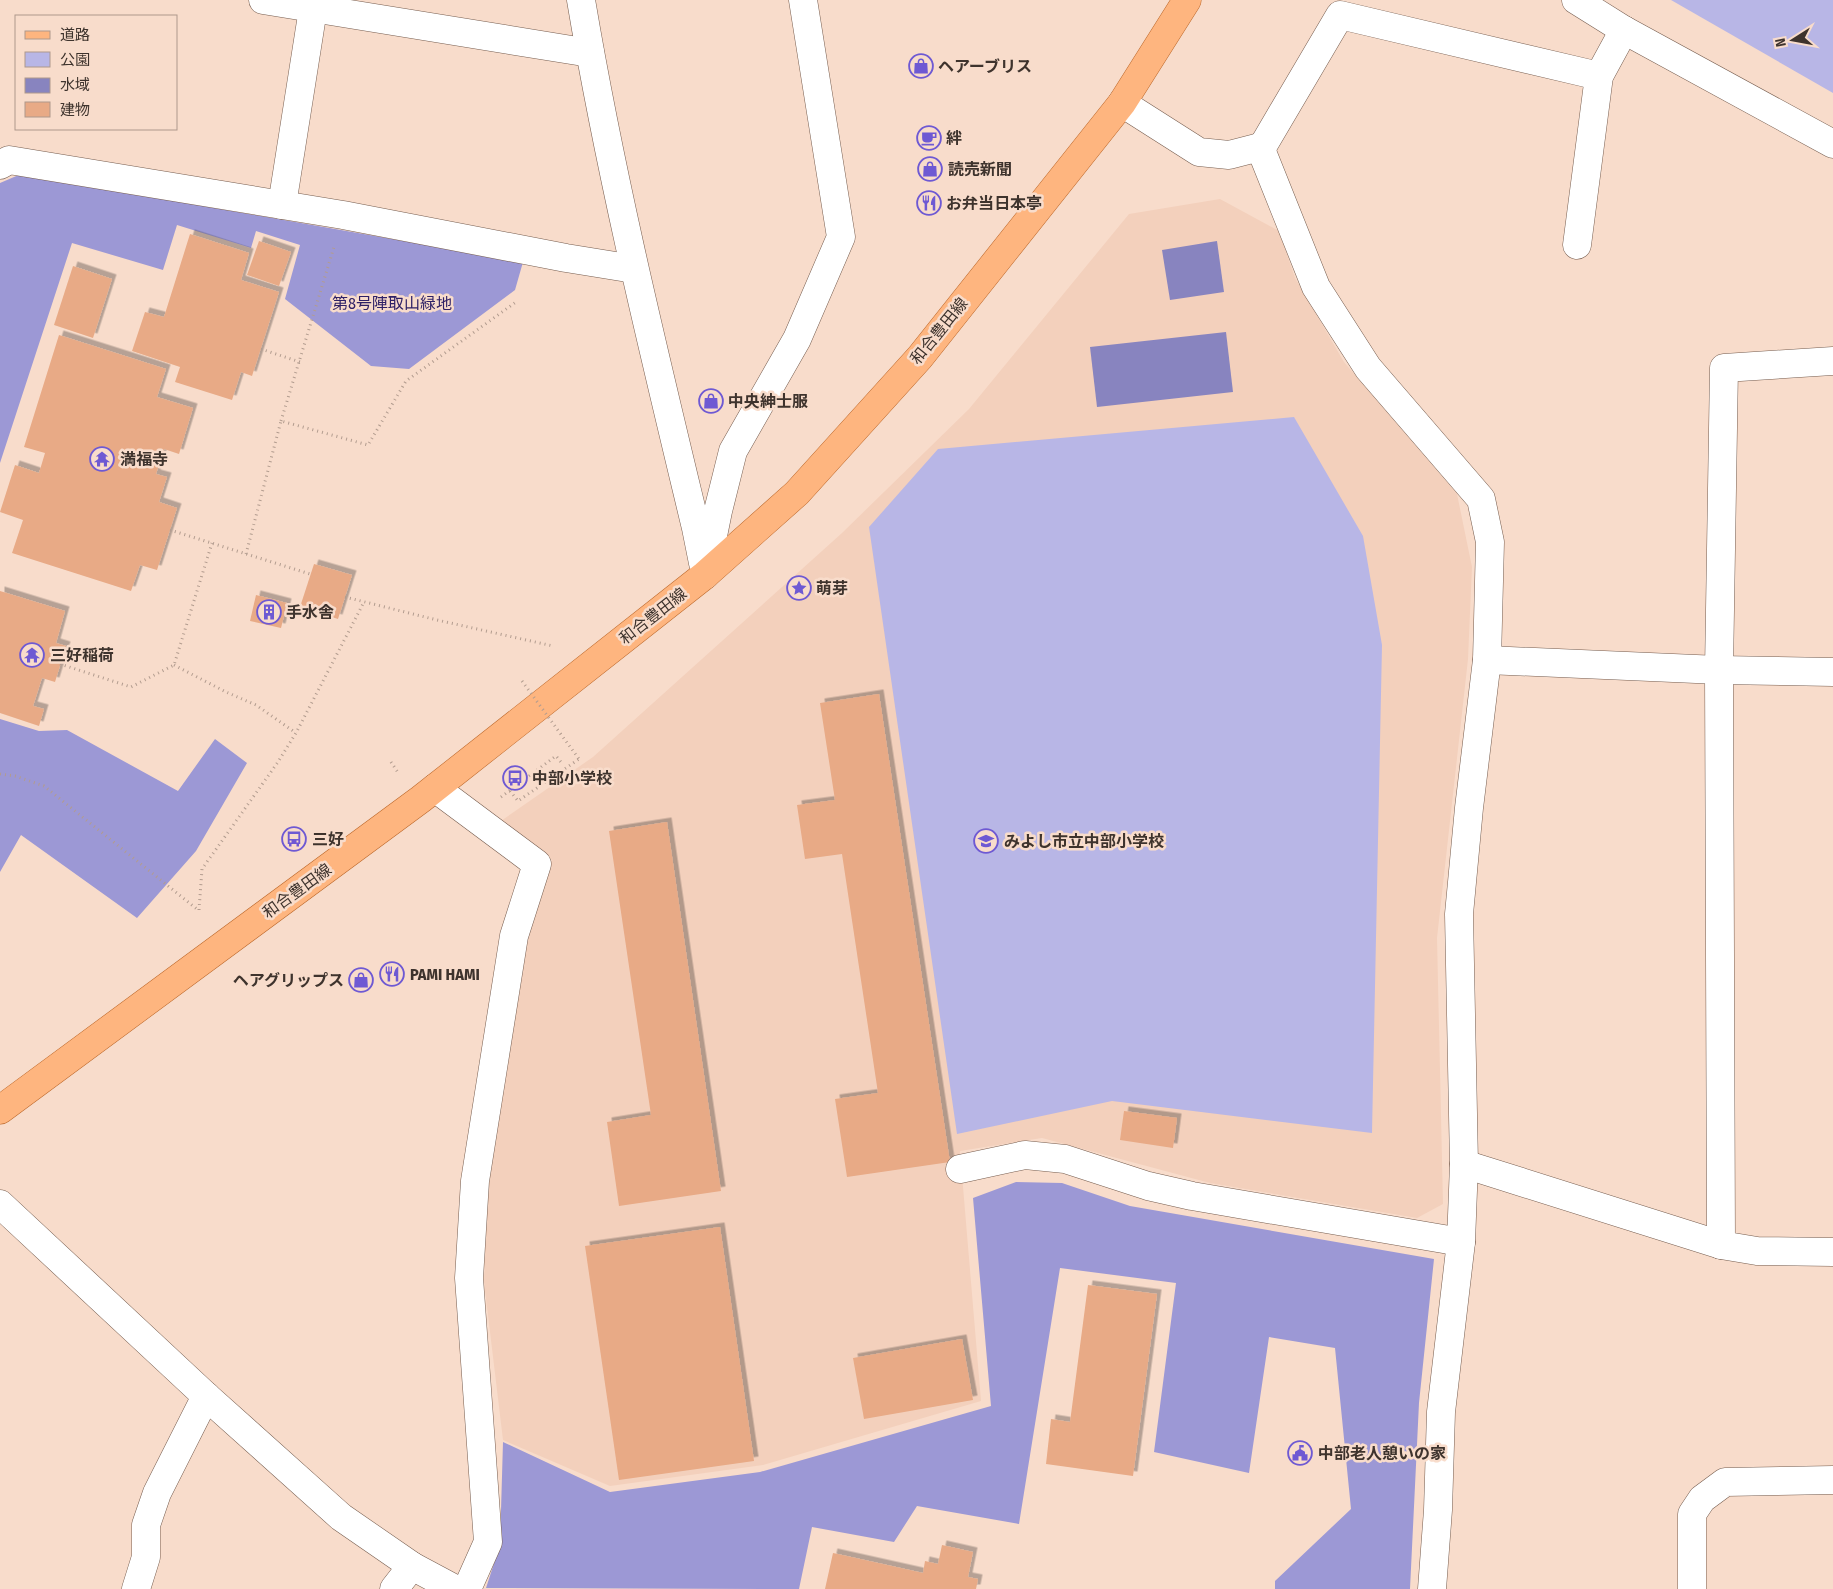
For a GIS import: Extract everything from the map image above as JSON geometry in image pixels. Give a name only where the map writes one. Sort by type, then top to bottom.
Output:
[{"type":"main road","name":"和合豊田線","points":[[0,1110],[435,788],[705,575],[797,493],[920,357],[1122,103],[1187,0]]},
{"type":"street","points":[[263,0],[590,53]]},
{"type":"street","points":[[581,0],[634,269],[696,528],[705,575]]},
{"type":"street","points":[[705,575],[733,451],[797,338],[842,237],[803,0]]},
{"type":"street","points":[[1576,0],[1624,30],[1833,144]]},
{"type":"street","points":[[282,205],[313,9]]},
{"type":"street","points":[[1122,103],[1199,152],[1230,154],[1260,147],[1264,144],[1340,15],[1599,76]]},
{"type":"street","points":[[1577,245],[1599,76],[1624,30]]},
{"type":"street","points":[[1260,147],[1316,287],[1368,368],[1481,499],[1490,542],[1487,660],[1469,808],[1460,914],[1464,1164],[1461,1242],[1441,1412],[1438,1510],[1432,1589]]},
{"type":"street","points":[[0,164],[9,160],[343,215],[566,258],[634,269]]},
{"type":"street","points":[[1721,1245],[1719,670],[1724,368],[1833,361]]},
{"type":"street","points":[[1487,660],[1719,670],[1833,672]]},
{"type":"street","points":[[435,788],[537,864],[514,936],[475,1181],[470,1278],[488,1542],[467,1589]]},
{"type":"street","points":[[960,1169],[1025,1155],[1065,1159],[1148,1186],[1184,1194],[1461,1242]]},
{"type":"street","points":[[1464,1164],[1721,1245],[1757,1251],[1833,1252]]},
{"type":"street","points":[[0,1204],[206,1396],[341,1517],[412,1566],[455,1589]]},
{"type":"street","points":[[136,1589],[146,1557],[146,1525],[157,1493],[206,1396]]},
{"type":"street","points":[[1692,1589],[1692,1514],[1702,1499],[1725,1482],[1833,1480]]},
{"type":"street","points":[[394,1589],[412,1566]]},
{"type":"path","points":[[246,554],[281,421],[343,215]]},
{"type":"path","points":[[281,421],[368,445],[406,381],[516,302]]},
{"type":"path","points":[[261,349],[300,362]]},
{"type":"path","points":[[170,530],[310,574]]},
{"type":"path","points":[[60,664],[132,687],[174,665],[212,543]]},
{"type":"path","points":[[345,597],[552,646]]},
{"type":"path","points":[[0,774],[16,776],[44,786],[198,910],[202,869],[278,762],[296,733],[364,602]]},
{"type":"path","points":[[174,665],[256,705],[296,733]]},
{"type":"path","points":[[522,681],[579,758],[518,801],[510,790],[556,756],[561,762]]},
{"type":"path","points":[[391,762],[402,777]]},
{"type":"shaded area","name":"みよし市立中部小学校","points":[[1220,199],[1279,231],[1295,278],[1344,362],[1457,494],[1472,567],[1468,659],[1437,938],[1443,1204],[1417,1218],[1210,1183],[1042,1138],[960,1151],[981,1401],[763,1465],[610,1486],[503,1440],[484,1282],[487,1182],[526,940],[552,860],[498,823],[593,757],[842,533],[969,409],[1129,214]]},
{"type":"green space","points":[[1671,0],[1833,0],[1833,93]]},
{"type":"green space","name":"第8号陣取山緑地","points":[[21,174],[523,262],[515,290],[409,369],[371,366],[285,299],[300,245],[256,231],[251,248],[177,225],[163,270],[72,243],[0,463],[0,183]]},
{"type":"green space","points":[[1294,417],[1363,536],[1382,645],[1372,1133],[1112,1101],[957,1134],[869,527],[938,449]]},
{"type":"green space","points":[[0,719],[39,731],[67,730],[178,791],[215,739],[247,763],[196,851],[137,918],[21,835],[0,872]]},
{"type":"green space","points":[[1016,1182],[1062,1183],[1130,1206],[1434,1259],[1419,1403],[1410,1589],[1275,1589],[1275,1581],[1351,1509],[1335,1348],[1269,1337],[1249,1473],[1154,1452],[1176,1283],[1060,1268],[1019,1524],[917,1506],[894,1542],[812,1527],[799,1589],[486,1588],[500,1545],[503,1442],[610,1492],[760,1472],[991,1406],[973,1198]]},
{"type":"water","points":[[1217,241],[1224,292],[1170,300],[1162,250]]},
{"type":"water","points":[[1226,332],[1233,392],[1097,407],[1090,347]]},
{"type":"building","points":[[190,234],[249,253],[241,280],[279,292],[252,376],[241,372],[232,400],[175,382],[180,367],[132,351],[145,312],[164,317]]},
{"type":"building","points":[[259,241],[291,252],[279,286],[247,275]]},
{"type":"building","points":[[73,266],[112,279],[93,338],[54,325]]},
{"type":"building","name":"満福寺","points":[[59,335],[166,369],[157,397],[193,408],[179,454],[164,449],[156,474],[167,477],[159,502],[177,508],[157,570],[140,565],[131,591],[12,553],[23,520],[0,512],[15,465],[39,473],[45,453],[24,447]]},
{"type":"building","points":[[314,564],[352,575],[338,619],[300,607]]},
{"type":"building","name":"三好稲荷","points":[[0,591],[65,611],[56,643],[66,646],[55,682],[42,678],[33,706],[44,709],[39,726],[0,713]]},
{"type":"building","name":"手水舎","points":[[256,595],[287,603],[281,628],[250,621]]},
{"type":"building","points":[[879,694],[950,1162],[847,1177],[835,1099],[878,1093],[842,854],[805,859],[797,805],[835,800],[820,703]]},
{"type":"building","points":[[667,822],[721,1191],[619,1206],[607,1122],[651,1115],[609,831]]},
{"type":"building","points":[[1124,1111],[1177,1118],[1173,1148],[1120,1140]]},
{"type":"building","points":[[720,1227],[754,1461],[619,1480],[585,1246]]},
{"type":"building","points":[[1088,1285],[1157,1294],[1133,1476],[1046,1464],[1051,1419],[1070,1422]]},
{"type":"building","points":[[962,1339],[973,1400],[864,1419],[853,1358]]},
{"type":"building","points":[[942,1545],[973,1552],[968,1577],[978,1579],[976,1589],[825,1589],[833,1553],[923,1573],[925,1561],[938,1564]]},
{"type":"place","name":"ヘアーブリス","points":[[921,66]]},
{"type":"place","name":"絆","points":[[929,138]]},
{"type":"place","name":"読売新聞","points":[[930,169]]},
{"type":"place","name":"お弁当日本亭","points":[[929,203]]},
{"type":"place","name":"中央紳士服","points":[[711,401]]},
{"type":"place","name":"満福寺","points":[[102,459]]},
{"type":"place","name":"萌芽","points":[[799,588]]},
{"type":"place","name":"手水舎","points":[[269,612]]},
{"type":"place","name":"三好稲荷","points":[[32,655]]},
{"type":"place","name":"中部小学校","points":[[515,778]]},
{"type":"place","name":"三好","points":[[294,839]]},
{"type":"place","name":"みよし市立中部小学校","points":[[986,841]]},
{"type":"place","name":"PAMI HAMI","points":[[392,974]]},
{"type":"place","name":"ヘアグリップス","points":[[361,980]]},
{"type":"place","name":"中部老人憩いの家","points":[[1300,1453]]}]
